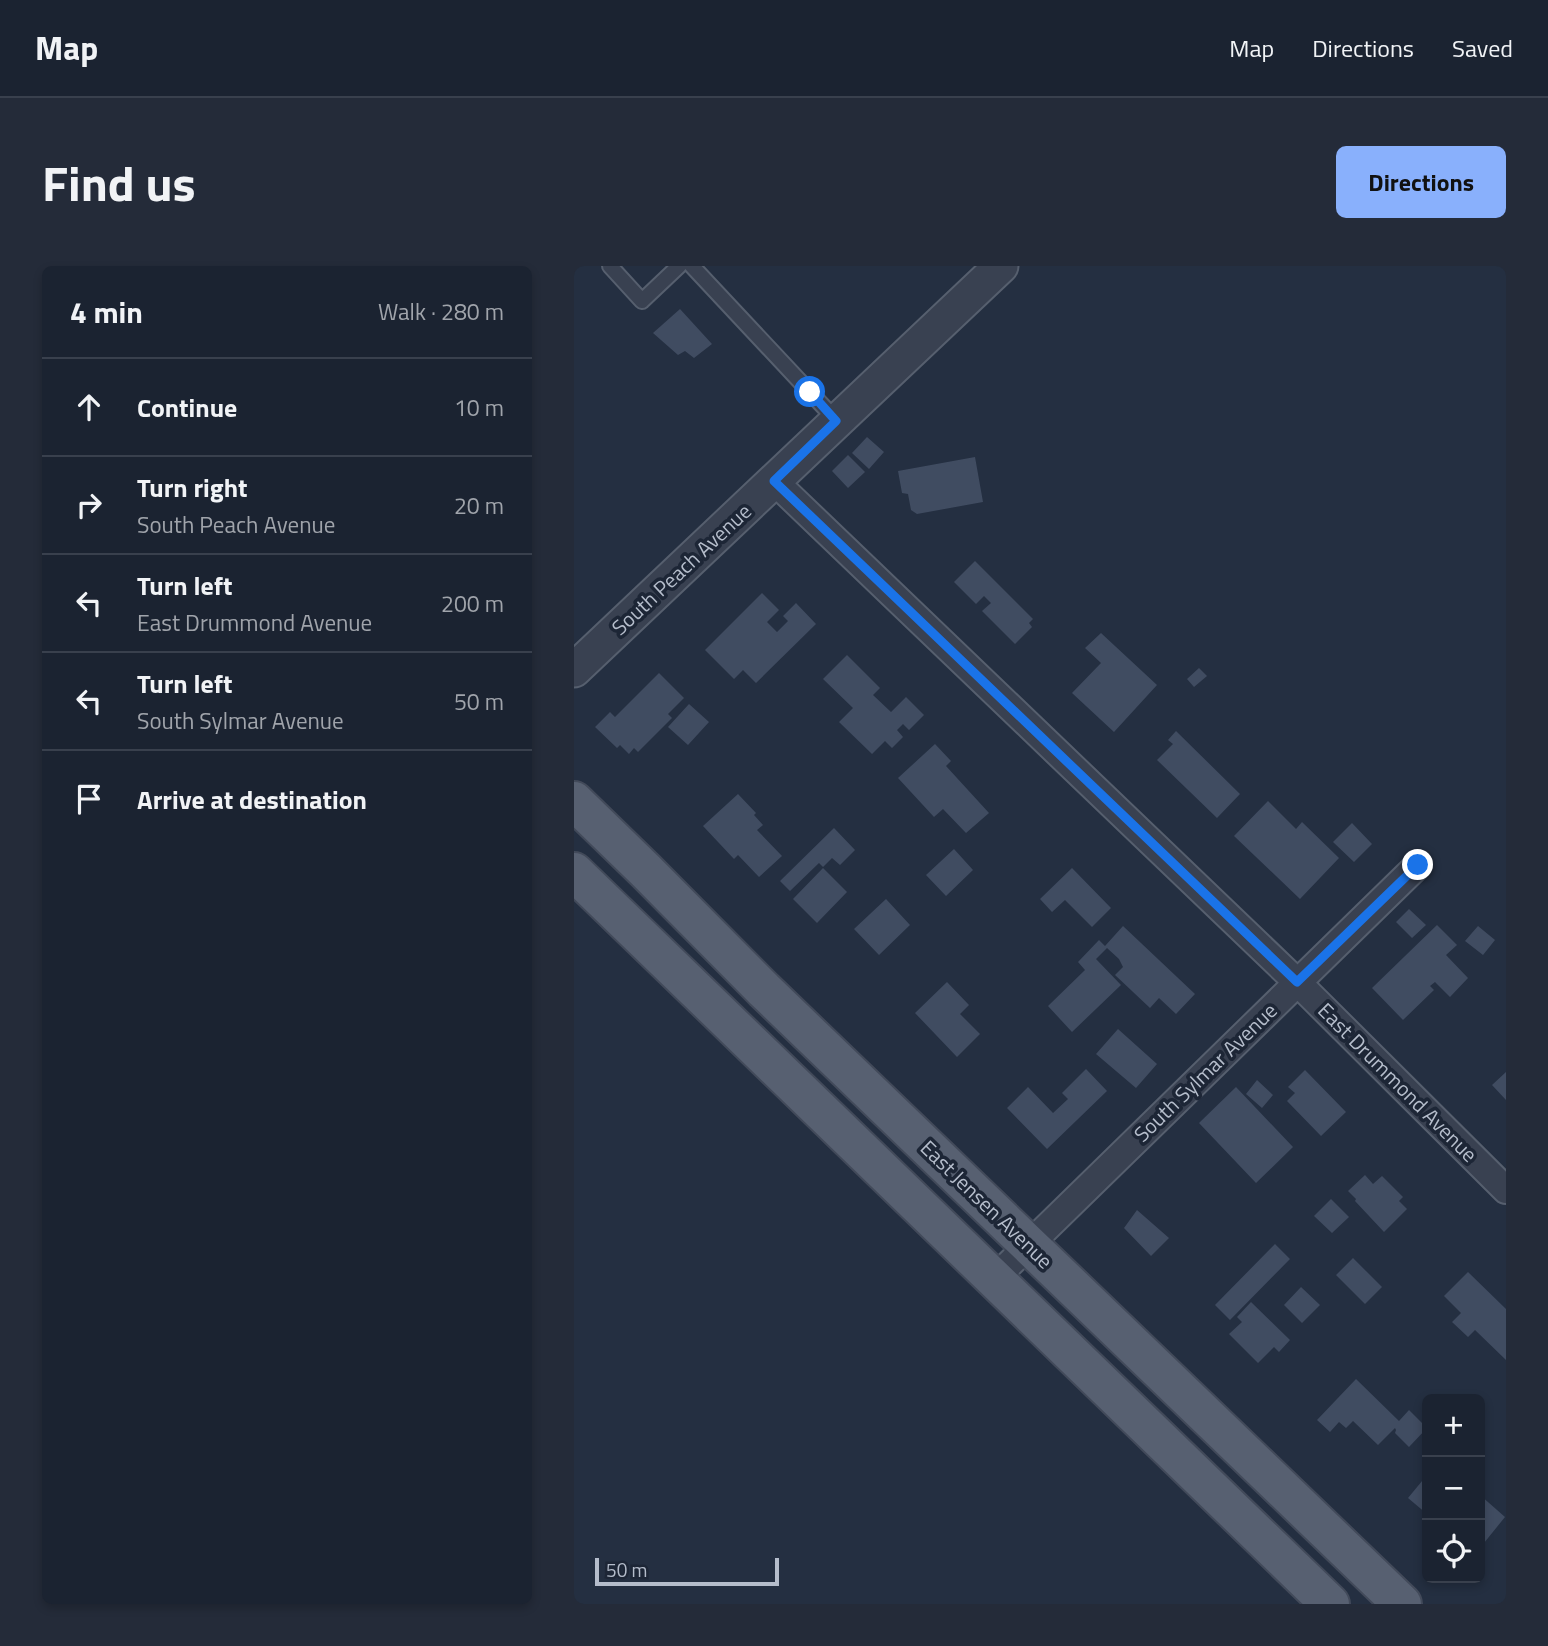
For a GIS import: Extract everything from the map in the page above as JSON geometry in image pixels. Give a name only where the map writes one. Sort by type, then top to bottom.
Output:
[{"type":"main road","name":"East Jensen Avenue","points":[[574,801],[764,990],[1402,1604]]},
{"type":"main road","points":[[574,873],[1330,1604]]},
{"type":"street","name":"South Peach Avenue","points":[[574,670],[1002,266]]},
{"type":"street","name":"East Drummond Avenue","points":[[774,481],[1297,982],[1506,1190]]},
{"type":"street","name":"South Sylmar Avenue","points":[[994,1279],[1418,865]]},
{"type":"lane","points":[[610,266],[642,301],[679,266]]},
{"type":"lane","points":[[692,266],[836,421]]},
{"type":"building","points":[[680,309],[712,344],[694,358],[685,351],[678,355],[653,333]]},
{"type":"building","points":[[867,437],[884,452],[869,469],[852,453]]},
{"type":"building","points":[[848,455],[865,472],[848,488],[832,471]]},
{"type":"building","points":[[975,457],[983,502],[917,514],[911,510],[908,494],[902,493],[898,471]]},
{"type":"building","points":[[975,561],[1033,619],[1029,623],[1032,627],[1015,644],[982,611],[991,603],[984,596],[976,604],[954,582]]},
{"type":"building","points":[[762,593],[779,610],[767,622],[777,632],[788,621],[783,616],[796,603],[816,624],[756,683],[743,670],[734,679],[705,650]]},
{"type":"building","points":[[1101,633],[1157,685],[1114,732],[1072,693],[1101,663],[1085,648]]},
{"type":"building","points":[[847,655],[880,688],[873,695],[891,712],[906,697],[924,715],[909,730],[903,724],[897,730],[903,737],[892,748],[885,741],[872,754],[839,722],[853,708],[823,679]]},
{"type":"building","points":[[1199,668],[1207,676],[1194,687],[1187,679]]},
{"type":"building","points":[[659,673],[684,698],[668,714],[672,718],[638,752],[634,748],[629,754],[620,745],[617,748],[595,727],[610,712],[615,717]]},
{"type":"building","points":[[689,704],[709,722],[688,745],[668,727]]},
{"type":"building","points":[[1176,731],[1240,794],[1217,818],[1157,760],[1173,744],[1168,740]]},
{"type":"building","points":[[935,744],[951,761],[946,766],[989,813],[966,833],[943,809],[934,817],[898,778]]},
{"type":"building","points":[[738,794],[763,825],[757,830],[782,856],[759,877],[738,855],[734,859],[703,826]]},
{"type":"building","points":[[1268,801],[1296,829],[1302,822],[1339,858],[1300,899],[1234,836]]},
{"type":"building","points":[[1352,823],[1372,844],[1354,862],[1333,842]]},
{"type":"building","points":[[834,828],[855,850],[840,865],[832,858],[823,867],[819,863],[790,891],[780,881]]},
{"type":"building","points":[[954,849],[973,870],[946,896],[926,875]]},
{"type":"building","points":[[823,868],[847,892],[817,923],[793,899]]},
{"type":"building","points":[[1072,868],[1111,908],[1092,927],[1065,900],[1052,912],[1040,899]]},
{"type":"building","points":[[886,899],[910,925],[879,955],[854,929]]},
{"type":"building","points":[[1409,909],[1426,925],[1412,938],[1396,922]]},
{"type":"building","points":[[1437,925],[1457,945],[1446,955],[1468,978],[1450,997],[1435,982],[1430,986],[1434,990],[1403,1020],[1372,988]]},
{"type":"building","points":[[1123,926],[1195,994],[1176,1014],[1159,998],[1150,1008],[1115,975],[1123,967],[1107,948],[1096,959],[1121,985],[1072,1032],[1048,1006],[1085,970],[1078,962],[1099,940],[1105,946]]},
{"type":"building","points":[[1478,926],[1495,940],[1483,955],[1465,941]]},
{"type":"building","points":[[947,982],[969,1005],[960,1014],[980,1034],[957,1057],[915,1013]]},
{"type":"building","points":[[1118,1029],[1157,1064],[1136,1088],[1096,1054]]},
{"type":"building","points":[[1086,1069],[1107,1091],[1047,1149],[1007,1108],[1028,1087],[1053,1113],[1068,1099],[1062,1093]]},
{"type":"building","points":[[1305,1070],[1346,1112],[1321,1136],[1287,1101],[1295,1093],[1288,1087]]},
{"type":"building","points":[[1506,1072],[1506,1100],[1492,1085]]},
{"type":"building","points":[[1257,1080],[1273,1095],[1262,1108],[1246,1094]]},
{"type":"building","points":[[1236,1087],[1293,1147],[1256,1183],[1199,1123]]},
{"type":"building","points":[[1365,1175],[1373,1184],[1382,1176],[1403,1197],[1399,1201],[1407,1209],[1384,1232],[1348,1191]]},
{"type":"building","points":[[1331,1199],[1349,1217],[1332,1233],[1314,1216]]},
{"type":"building","points":[[1137,1210],[1169,1238],[1151,1256],[1124,1228]]},
{"type":"building","points":[[1275,1244],[1290,1259],[1230,1320],[1215,1305]]},
{"type":"building","points":[[1353,1258],[1382,1287],[1365,1304],[1336,1275]]},
{"type":"building","points":[[1468,1272],[1506,1309],[1506,1360],[1475,1330],[1468,1337],[1452,1322],[1461,1313],[1444,1296]]},
{"type":"building","points":[[1301,1287],[1320,1305],[1302,1323],[1284,1305]]},
{"type":"building","points":[[1251,1302],[1290,1340],[1279,1352],[1274,1347],[1258,1363],[1229,1334],[1242,1322],[1237,1317]]},
{"type":"building","points":[[1356,1379],[1399,1421],[1409,1410],[1422,1423],[1422,1433],[1409,1447],[1395,1433],[1395,1428],[1378,1445],[1353,1421],[1346,1428],[1339,1422],[1330,1432],[1317,1420]]},
{"type":"building","points":[[1422,1481],[1422,1510],[1408,1498]]},
{"type":"building","points":[[1485,1499],[1505,1517],[1485,1542]]},
{"type":"route","points":[[810,392],[836,421],[774,481],[1297,982],[1418,865]]}]
